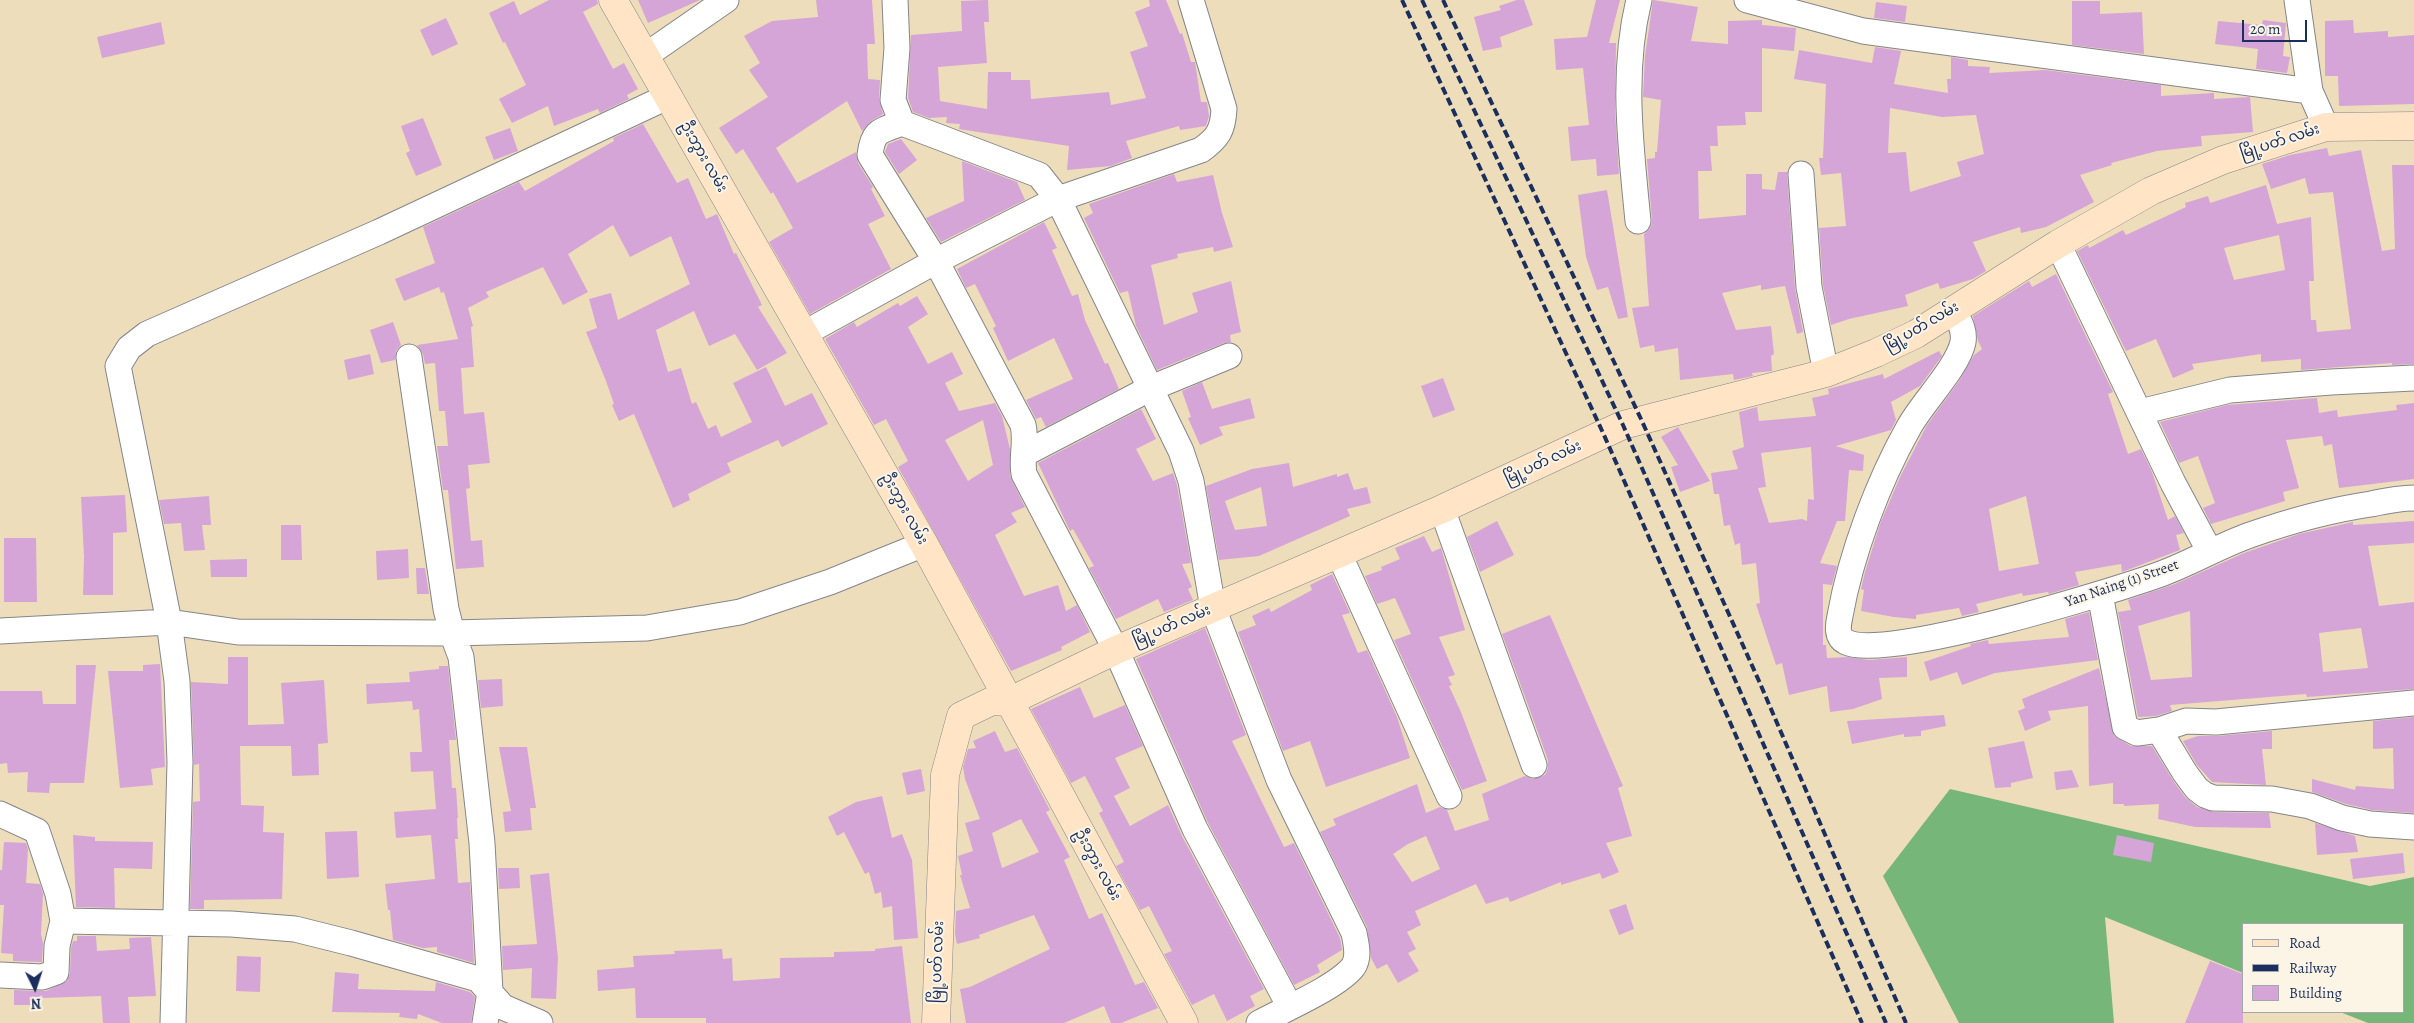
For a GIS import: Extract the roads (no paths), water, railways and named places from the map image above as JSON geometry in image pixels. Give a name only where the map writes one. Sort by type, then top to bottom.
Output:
[{"type":"street","name":"ဦးဘွား လမ်း","points":[[613,0],[924,544],[1008,702],[1184,1023]]},
{"type":"street","points":[[645,56],[726,0]]},
{"type":"street","points":[[895,0],[897,48],[893,100],[902,123]]},
{"type":"street","points":[[805,333],[936,261],[1058,199],[1200,150],[1212,142],[1224,126],[1224,109],[1191,0]]},
{"type":"street","points":[[1638,221],[1628,115],[1631,46],[1639,0]]},
{"type":"street","points":[[1747,0],[1863,31],[2310,92]]},
{"type":"street","points":[[2297,0],[2310,92],[2326,127]]},
{"type":"street","points":[[173,1023],[180,762],[177,681],[169,622],[118,366],[129,348],[147,334],[379,232],[668,96]]},
{"type":"street","points":[[1259,1023],[1290,1007],[1337,981],[1354,966],[1358,950],[1354,933],[1280,780],[1213,608],[1191,481],[1182,451],[1149,389],[1058,199],[1039,174],[902,123],[877,132],[872,141],[870,155],[936,261],[1023,425],[1025,432],[1024,474],[1116,650],[1195,829],[1290,1007]]},
{"type":"street","name":"မြို့ပတ် လမ်း","points":[[936,1023],[945,775],[961,716],[992,701],[1008,702],[1116,650],[1442,509],[1623,425],[1826,372],[1876,354],[1916,334],[2058,244],[2152,191],[2223,160],[2326,127],[2414,126]]},
{"type":"street","points":[[1801,174],[1809,287],[1826,372]]},
{"type":"street","points":[[2058,244],[2173,482],[2210,552]]},
{"type":"street","name":"Yan Naing (1) Street","points":[[1954,311],[1963,329],[1963,343],[1956,360],[1915,417],[1895,451],[1867,519],[1842,605],[1838,628],[1840,638],[1854,645],[1896,645],[1940,636],[2100,594],[2160,574],[2249,536],[2332,510],[2414,498]]},
{"type":"street","points":[[1024,454],[1149,389],[1229,356]]},
{"type":"street","points":[[409,357],[446,609],[461,657],[481,833],[490,992],[485,1023]]},
{"type":"street","points":[[2140,412],[2230,390],[2414,378]]},
{"type":"street","points":[[1442,509],[1534,765]]},
{"type":"street","points":[[0,631],[169,622],[238,632],[452,633],[647,628],[740,612],[830,582],[924,544]]},
{"type":"street","points":[[1339,554],[1449,796]]},
{"type":"street","points":[[2100,594],[2125,727],[2137,733],[2159,730],[2186,721],[2216,722],[2414,703]]},
{"type":"street","points":[[2159,730],[2185,774],[2205,795],[2213,798],[2272,799],[2310,806],[2342,818],[2370,824],[2414,827]]},
{"type":"street","points":[[0,814],[37,831],[58,894],[62,921],[57,946],[56,972],[42,977],[0,975]]},
{"type":"street","points":[[62,921],[231,924],[294,929],[478,979],[503,1007],[540,1023]]},
{"type":"railway","points":[[1402,0],[1604,435],[1862,1023]]},
{"type":"railway","points":[[1422,0],[1623,425],[1886,1023]]},
{"type":"railway","points":[[1443,0],[1641,419],[1759,681],[1906,1023]]}]
